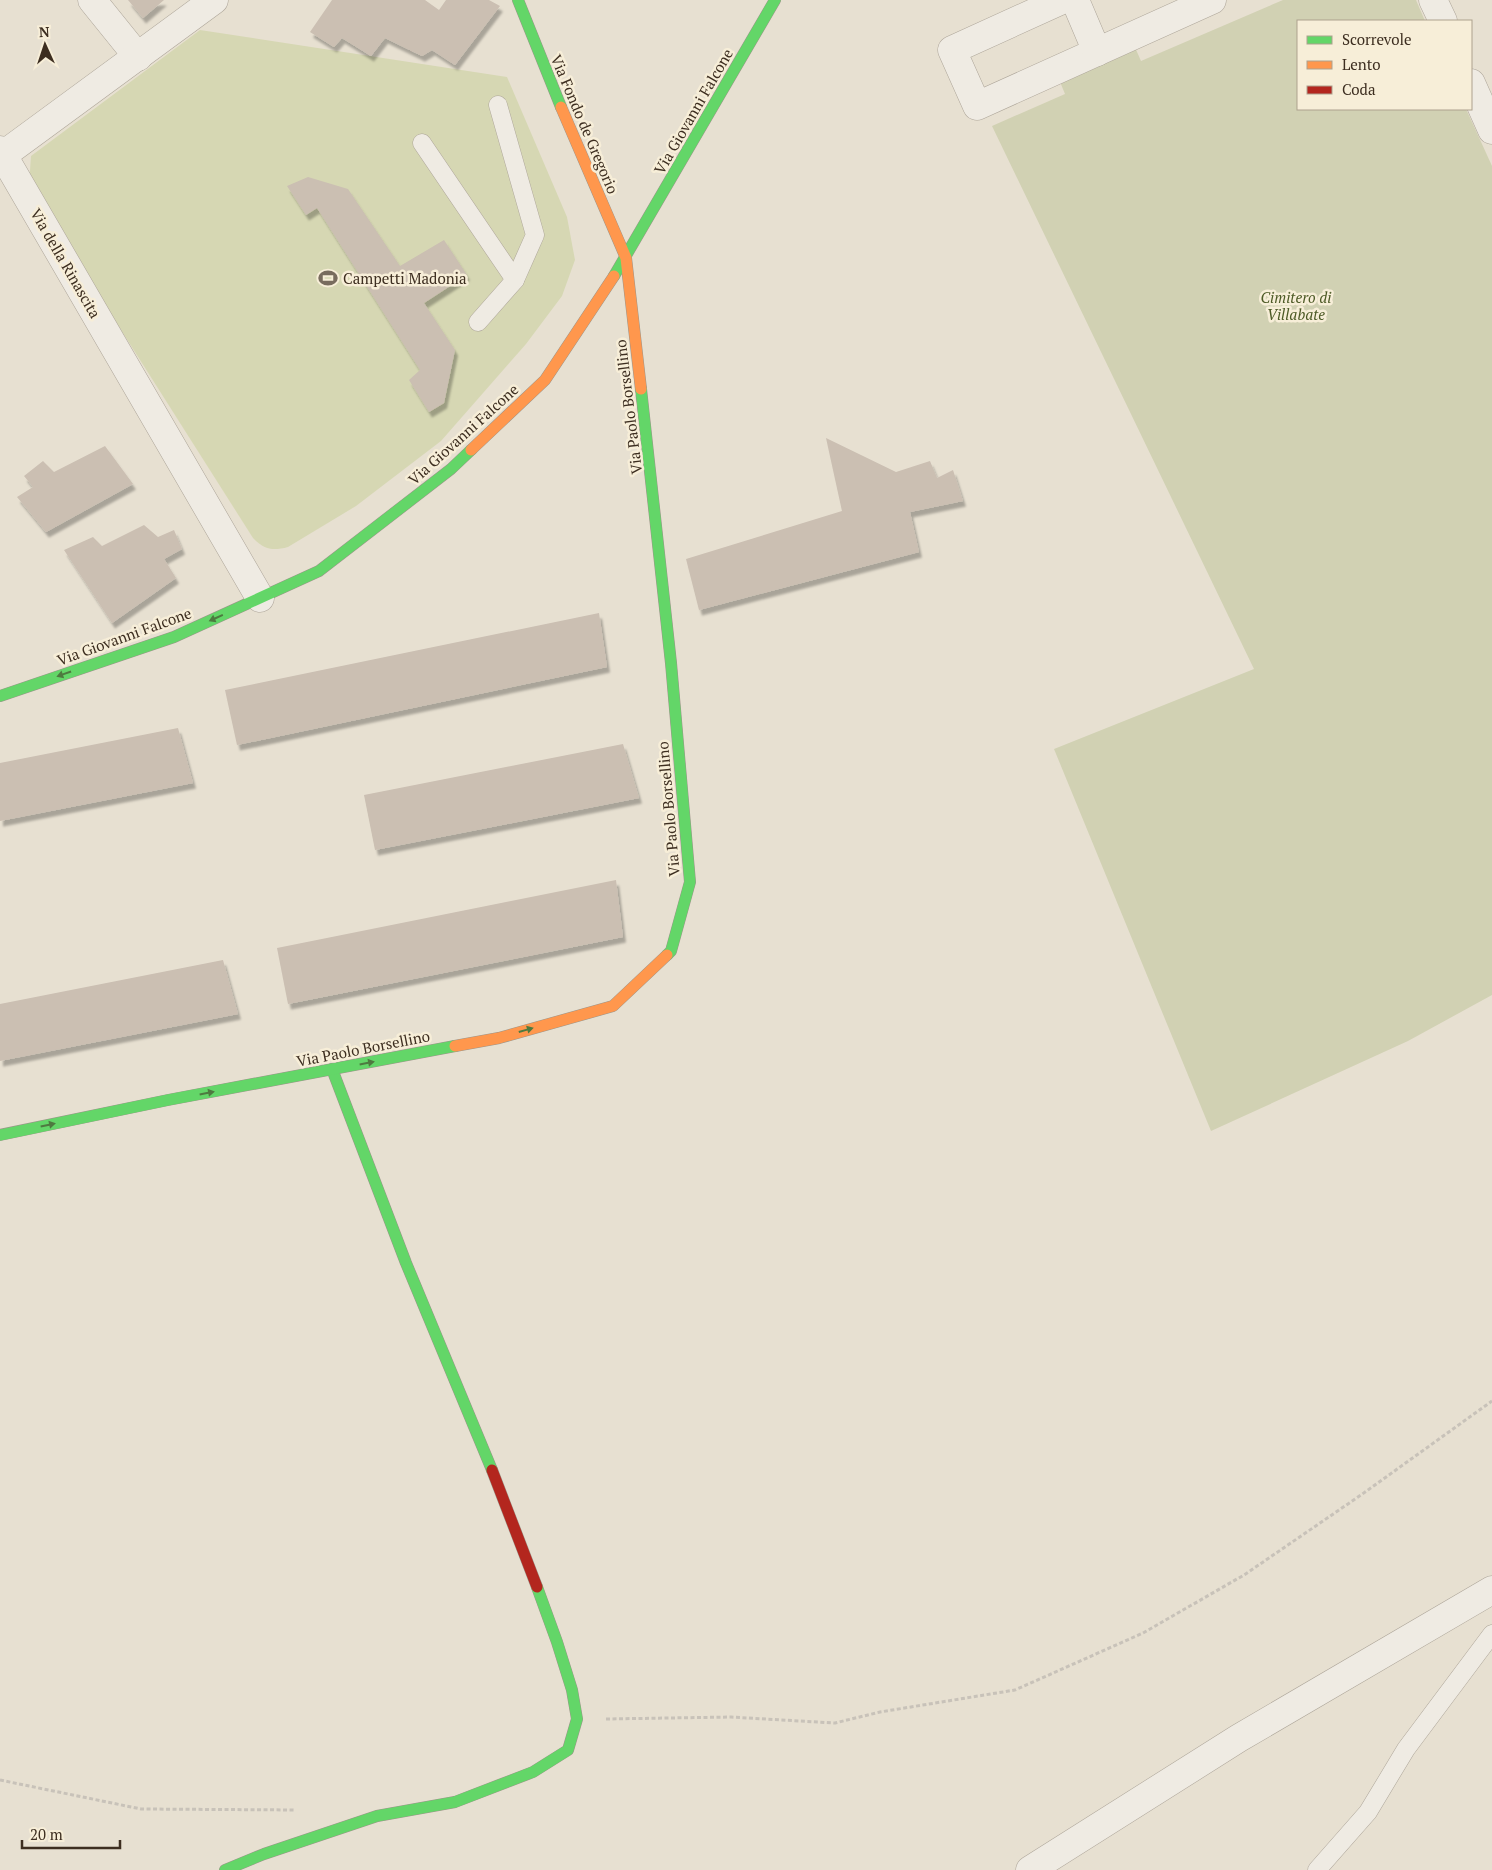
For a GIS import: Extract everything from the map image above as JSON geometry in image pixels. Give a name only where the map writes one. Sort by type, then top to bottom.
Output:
[{"type":"street","points":[[92,0],[138,57]]},
{"type":"street","name":"Via della Rinascita","points":[[214,0],[138,57],[2,153],[260,598]]},
{"type":"street","name":"Via Fondo de Gregorio","points":[[518,0],[550,83],[626,258]]},
{"type":"street","name":"Via Giovanni Falcone","points":[[0,696],[174,637],[319,571],[451,469],[545,380],[626,258],[775,0]]},
{"type":"street","points":[[1062,0],[952,50],[977,106],[1212,0]]},
{"type":"street","points":[[1075,0],[1097,52]]},
{"type":"street","points":[[1433,0],[1443,20]]},
{"type":"street","points":[[1472,85],[1492,130]]},
{"type":"street","name":"Via Paolo Borsellino","points":[[0,1135],[168,1100],[499,1038],[612,1006],[670,951],[690,882],[671,664],[626,258]]},
{"type":"street","points":[[225,1870],[264,1854],[377,1816],[455,1802],[533,1772],[568,1750],[577,1720],[572,1690],[557,1642],[507,1507],[406,1264],[332,1069]]},
{"type":"street","points":[[1030,1870],[1239,1738],[1492,1590]]},
{"type":"lane","points":[[478,322],[515,280],[535,235],[498,106]]},
{"type":"lane","points":[[422,143],[515,280]]},
{"type":"lane","points":[[1317,1870],[1368,1812],[1406,1749],[1492,1634]]},
{"type":"path","points":[[577,1720],[731,1717],[835,1723],[880,1712],[1015,1690],[1143,1634],[1244,1576],[1492,1401]]},
{"type":"path","points":[[0,1780],[141,1809],[303,1810]]},
{"type":"green space","name":"Cimitero di Villabate","points":[[1283,0],[1416,0],[1425,20],[1297,20],[1297,110],[1466,110],[1492,166],[1492,995],[1408,1041],[1211,1131],[1054,749],[1254,669],[992,126],[1065,94],[1058,77],[1134,45],[1141,61]]},
{"type":"green space","name":"Campetti Madonia","points":[[200,30],[507,77],[567,217],[575,260],[562,296],[526,344],[441,441],[356,506],[288,547],[283,548],[273,549],[265,547],[253,538],[29,185],[31,156]]},
{"type":"building","points":[[128,0],[164,0],[143,18]]},
{"type":"building","points":[[332,0],[425,0],[439,10],[446,0],[489,0],[500,6],[455,65],[432,50],[422,56],[385,38],[371,56],[342,38],[334,47],[310,32]]},
{"type":"building","points":[[308,177],[348,189],[400,266],[444,240],[467,275],[424,303],[455,350],[444,403],[429,412],[409,380],[420,370],[317,208],[306,215],[287,186]]},
{"type":"building","points":[[826,438],[896,472],[930,461],[937,478],[953,470],[963,501],[910,512],[919,552],[699,610],[686,559],[842,511]]},
{"type":"building","points":[[105,446],[133,484],[46,532],[17,497],[33,487],[24,476],[43,461],[54,472]]},
{"type":"building","points":[[144,525],[158,537],[174,530],[182,549],[164,559],[176,578],[112,623],[64,550],[93,537],[102,546]]},
{"type":"building","points":[[599,613],[607,667],[237,745],[225,690]]},
{"type":"building","points":[[178,728],[193,783],[0,821],[0,763]]},
{"type":"building","points":[[623,744],[639,798],[375,850],[364,795]]},
{"type":"building","points":[[616,880],[623,937],[288,1004],[277,948]]},
{"type":"building","points":[[223,960],[238,1014],[0,1061],[0,1004]]},
{"type":"traffic: fast","points":[[518,0],[561,107]]},
{"type":"traffic: fast","points":[[614,276],[775,0]]},
{"type":"traffic: fast","points":[[641,389],[671,663],[690,882],[671,951],[667,955]]},
{"type":"traffic: fast","points":[[0,696],[174,637],[319,571],[451,469],[471,450]]},
{"type":"traffic: fast","points":[[0,1135],[168,1100],[455,1046]]},
{"type":"traffic: fast","points":[[332,1069],[406,1263],[492,1470]]},
{"type":"traffic: fast","points":[[225,1870],[264,1854],[377,1816],[455,1802],[533,1772],[568,1750],[577,1719],[572,1690],[537,1587]]},
{"type":"traffic: slow","points":[[561,107],[626,258],[641,389]]},
{"type":"traffic: slow","points":[[471,450],[545,380],[614,276]]},
{"type":"traffic: slow","points":[[455,1046],[499,1038],[613,1006],[667,955]]},
{"type":"traffic: jam","points":[[492,1470],[537,1587]]},
{"type":"place","name":"Campetti Madonia","points":[[328,278]]}]
